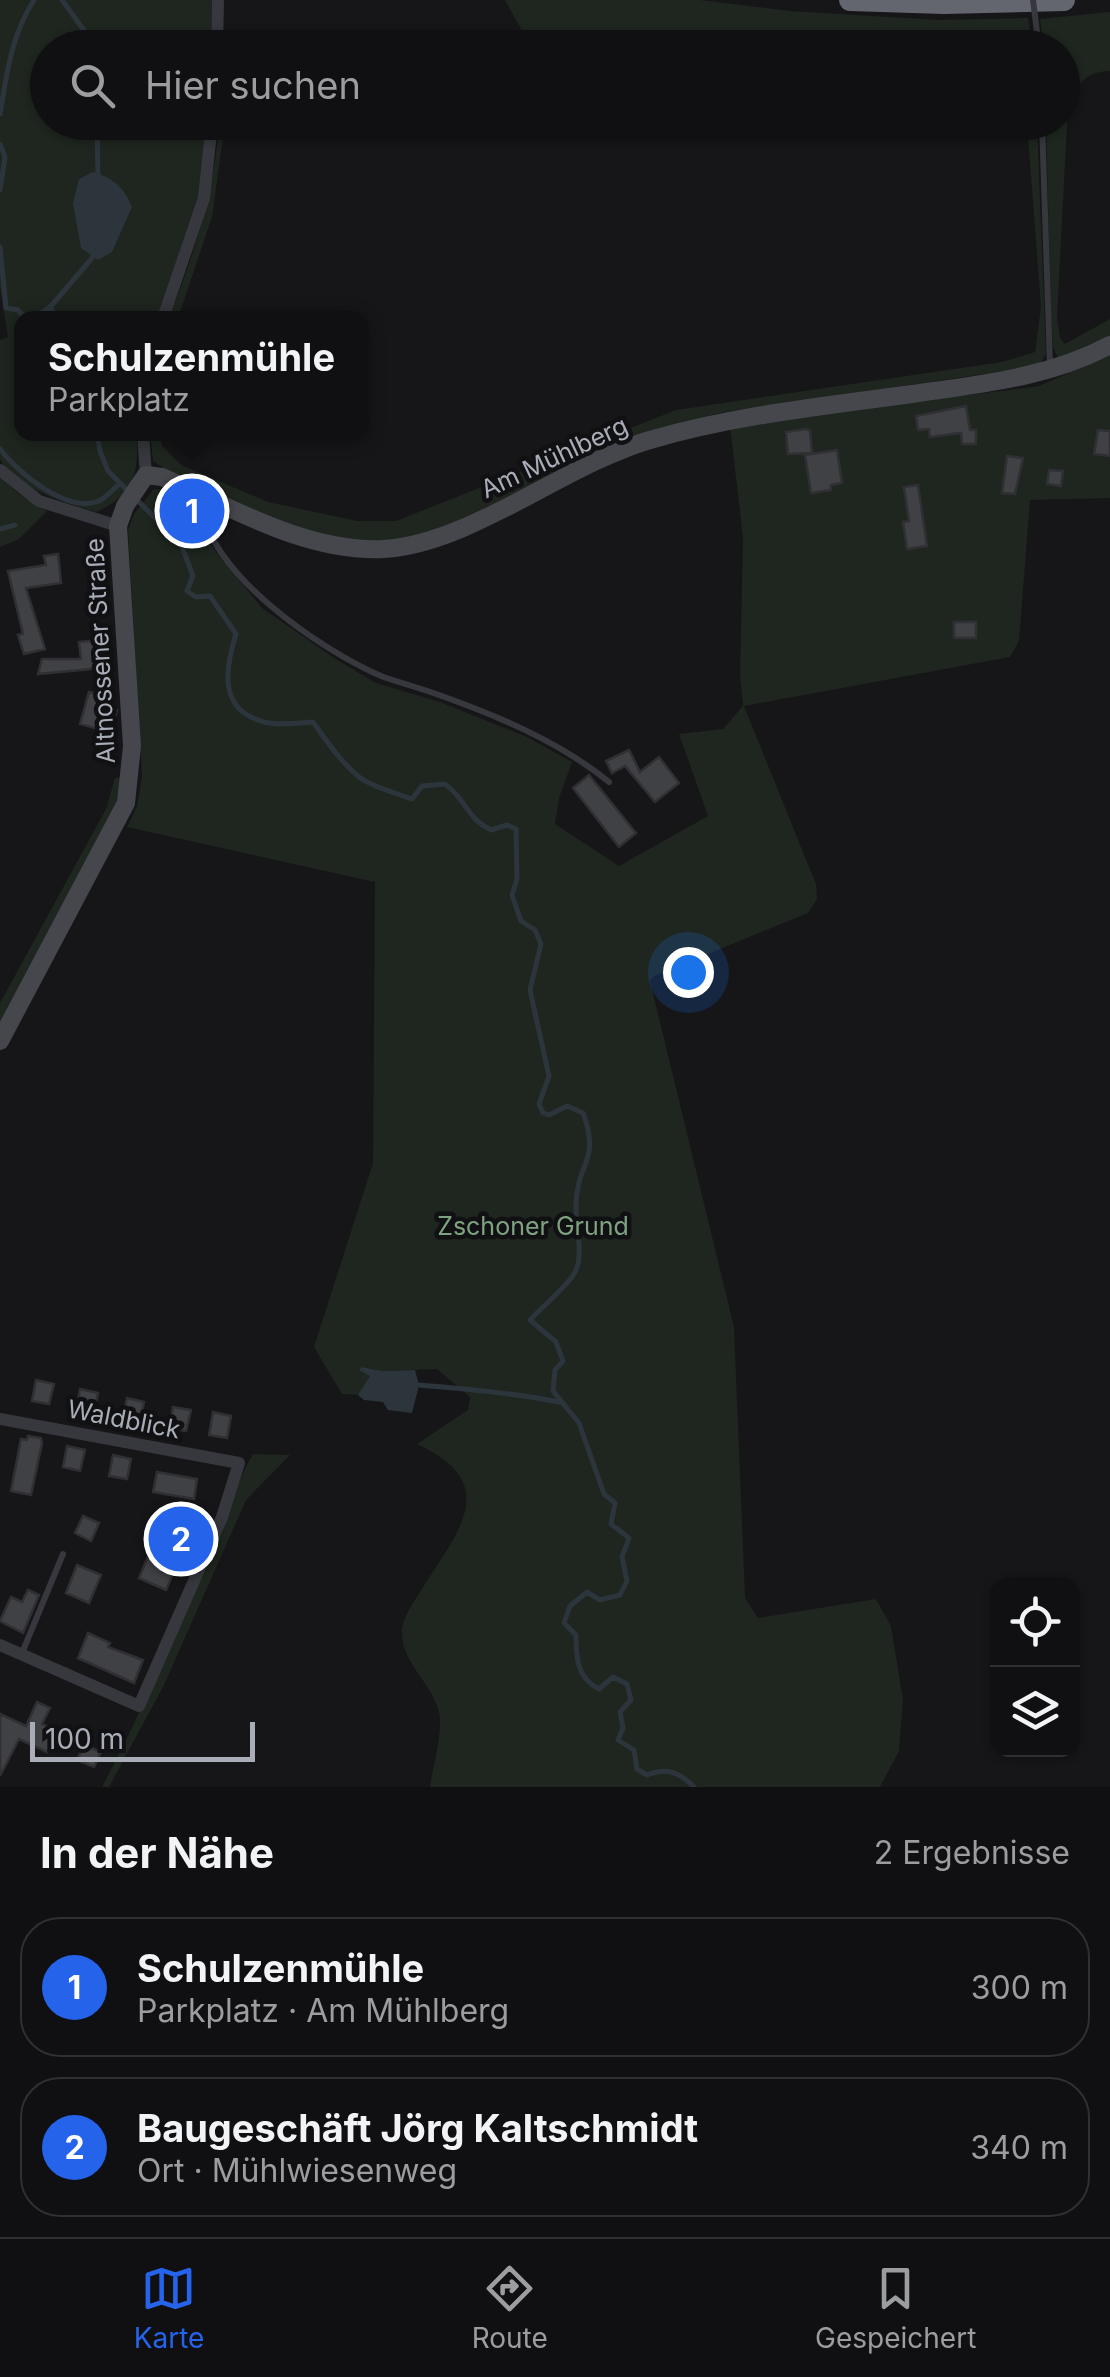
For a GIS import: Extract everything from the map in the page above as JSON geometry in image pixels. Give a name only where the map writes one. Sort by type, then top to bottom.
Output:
[{"type":"highway","points":[[850,0],[1064,0]]},
{"type":"street","points":[[217,30],[218,0]]},
{"type":"street","points":[[165,311],[204,198],[210,140]]},
{"type":"street","name":"Am Mühlberg","points":[[143,478],[162,477],[325,543],[388,549],[440,536],[579,467],[680,432],[728,419],[1001,382],[1081,360],[1110,345]]},
{"type":"street","points":[[143,478],[144,441]]},
{"type":"street","points":[[0,470],[39,501],[118,526]]},
{"type":"street","name":"Altnossener Straße","points":[[0,1041],[126,803],[132,746],[118,526],[125,506],[143,478]]},
{"type":"street","name":"Waldblick","points":[[0,1420],[239,1463],[222,1517],[140,1706],[21,1654]]},
{"type":"street","points":[[1,1647],[21,1654]]},
{"type":"lane","points":[[1032,0],[1036,30]]},
{"type":"lane","points":[[1043,140],[1050,370]]},
{"type":"lane","points":[[202,494],[202,520],[228,562],[263,600],[336,651],[380,675],[526,731],[585,762],[608,782]]},
{"type":"lane","points":[[21,1654],[63,1554]]},
{"type":"green space","points":[[0,0],[212,0],[211,30],[30,30],[30,140],[204,140],[199,195],[159,311],[14,311],[14,441],[137,441],[135,472],[127,490],[96,512],[28,486],[6,469],[0,459],[0,340],[8,337],[0,288]]},
{"type":"green space","points":[[505,0],[700,0],[790,11],[938,20],[1028,18],[1030,30],[522,30]]},
{"type":"green space","points":[[1110,12],[1110,71],[1095,74],[1080,84],[1080,30],[1042,30],[1040,19]]},
{"type":"green space","points":[[217,140],[223,140],[212,217],[180,311],[172,311],[202,222]]},
{"type":"green space","points":[[1028,140],[1038,140],[1046,354],[1039,366],[705,417],[590,455],[434,530],[375,542],[344,541],[303,531],[173,474],[153,461],[151,441],[161,441],[181,465],[268,502],[357,521],[396,521],[676,410],[1002,362],[1035,352],[1041,307]]},
{"type":"green space","points":[[1046,140],[1066,140],[1057,317],[1060,338],[1065,344],[1110,319],[1110,339],[1059,360],[1053,347]]},
{"type":"green space","name":"Zschoner Grund","points":[[1110,355],[1110,498],[1030,500],[1019,641],[1010,657],[744,706],[816,884],[817,899],[808,913],[654,976],[650,981],[734,1327],[745,1598],[758,1618],[876,1599],[891,1626],[903,1700],[899,1751],[880,1787],[430,1787],[440,1718],[433,1696],[408,1656],[402,1629],[411,1606],[458,1530],[466,1493],[460,1476],[444,1460],[417,1444],[468,1410],[470,1397],[437,1369],[382,1371],[363,1367],[371,1376],[358,1395],[342,1394],[314,1347],[373,1163],[375,882],[127,827],[137,806],[142,776],[128,530],[134,514],[154,489],[178,491],[176,517],[194,525],[262,608],[334,658],[376,683],[440,702],[527,737],[572,762],[559,798],[555,824],[619,866],[708,816],[679,734],[723,729],[743,706],[743,538],[730,425],[1039,386]]},
{"type":"green space","points":[[0,477],[47,511],[19,539],[0,547]]},
{"type":"green space","points":[[123,777],[122,795],[0,1031],[0,1003],[106,809],[115,778]]},
{"type":"green space","points":[[253,1454],[290,1455],[246,1500],[164,1685],[109,1787],[102,1787],[160,1668]]},
{"type":"shaded area","points":[[93,172],[117,184],[132,207],[112,252],[98,260],[81,248],[73,203],[79,179]]},
{"type":"shaded area","points":[[359,1370],[415,1370],[419,1385],[412,1413],[388,1410],[383,1402],[364,1400],[358,1395],[370,1376]]},
{"type":"building","points":[[966,406],[970,430],[976,430],[976,444],[962,444],[961,433],[930,437],[929,429],[918,430],[916,416]]},
{"type":"building","points":[[1098,430],[1110,431],[1110,456],[1094,454]]},
{"type":"building","points":[[810,431],[812,453],[788,454],[786,432]]},
{"type":"building","points":[[837,450],[842,483],[831,485],[831,490],[811,493],[805,455]]},
{"type":"building","points":[[1007,456],[1023,458],[1015,494],[1002,493]]},
{"type":"building","points":[[1049,470],[1063,471],[1061,486],[1047,484]]},
{"type":"building","points":[[918,485],[927,546],[907,549],[903,522],[909,521],[904,487]]},
{"type":"building","points":[[58,554],[61,583],[26,588],[45,649],[24,654],[8,571],[46,565],[44,556]]},
{"type":"building","points":[[954,622],[976,622],[976,638],[954,638]]},
{"type":"building","points":[[99,640],[101,668],[38,674],[42,659],[81,659],[79,642]]},
{"type":"building","points":[[89,692],[101,695],[98,705],[117,710],[113,726],[104,724],[102,730],[80,724]]},
{"type":"building","points":[[629,750],[640,772],[659,757],[679,783],[655,802],[625,766],[612,773],[606,761]]},
{"type":"building","points":[[589,775],[636,833],[619,847],[573,788]]},
{"type":"building","points":[[36,1380],[54,1384],[49,1404],[32,1401]]},
{"type":"building","points":[[80,1389],[98,1393],[94,1413],[76,1410]]},
{"type":"building","points":[[127,1398],[144,1402],[140,1423],[122,1419]]},
{"type":"building","points":[[173,1407],[191,1410],[186,1431],[169,1428]]},
{"type":"building","points":[[213,1412],[231,1416],[227,1438],[209,1435]]},
{"type":"building","points":[[28,1436],[41,1438],[42,1443],[31,1495],[11,1491],[21,1439],[27,1440]]},
{"type":"building","points":[[67,1446],[85,1450],[80,1471],[63,1467]]},
{"type":"building","points":[[113,1455],[131,1459],[127,1479],[109,1476]]},
{"type":"building","points":[[157,1472],[197,1479],[194,1499],[153,1492]]},
{"type":"building","points":[[83,1516],[99,1523],[91,1541],[75,1533]]},
{"type":"building","points":[[175,1527],[195,1535],[166,1590],[139,1578],[150,1552],[162,1558]]},
{"type":"building","points":[[77,1565],[101,1575],[89,1603],[66,1593]]},
{"type":"building","points":[[28,1590],[39,1595],[23,1633],[0,1621],[11,1597],[22,1602]]},
{"type":"building","points":[[88,1633],[110,1643],[108,1647],[143,1660],[134,1683],[78,1658]]},
{"type":"building","points":[[37,1702],[50,1708],[42,1724],[58,1731],[47,1752],[19,1739],[0,1776],[0,1714],[26,1726]]},
{"type":"building","points":[[84,1745],[101,1752],[94,1767],[77,1760]]},
{"type":"waterway","points":[[0,114],[15,41],[34,0]]},
{"type":"waterway","points":[[62,0],[84,30]]},
{"type":"waterway","points":[[97,140],[98,179]]},
{"type":"waterway","points":[[0,144],[5,157],[0,190]]},
{"type":"waterway","points":[[0,247],[6,308],[19,311]]},
{"type":"waterway","points":[[51,306],[93,257],[94,250]]},
{"type":"waterway","points":[[44,311],[51,306],[52,311]]},
{"type":"waterway","points":[[98,441],[108,471],[181,544],[193,576],[187,591],[196,597],[210,596],[236,634],[228,674],[232,698],[239,708],[270,723],[313,722],[340,759],[364,781],[377,787],[412,799],[422,786],[445,784],[483,825],[491,830],[507,825],[516,829],[517,879],[512,895],[521,921],[535,930],[541,944],[530,990],[549,1076],[539,1104],[543,1113],[549,1115],[567,1106],[583,1113],[590,1142],[577,1190],[577,1267],[566,1285],[530,1320],[556,1342],[563,1361],[555,1370],[553,1391],[579,1423],[604,1494],[615,1503],[611,1524],[629,1538],[622,1557],[627,1581],[620,1595],[600,1600],[587,1592],[570,1606],[564,1623],[576,1635],[577,1659],[586,1679],[599,1689],[613,1677],[627,1684],[631,1700],[620,1712],[623,1728],[618,1740],[634,1750],[637,1769],[647,1775],[672,1772],[694,1787]]},
{"type":"waterway","points":[[0,449],[31,479],[74,502],[101,500],[119,484]]},
{"type":"waterway","points":[[0,529],[15,525]]},
{"type":"waterway","points":[[419,1385],[559,1402]]},
{"type":"place","name":"Schulzenmühle","points":[[192,511]]},
{"type":"place","name":"Baugeschäft Jörg Kaltschmidt","points":[[181,1539]]}]
